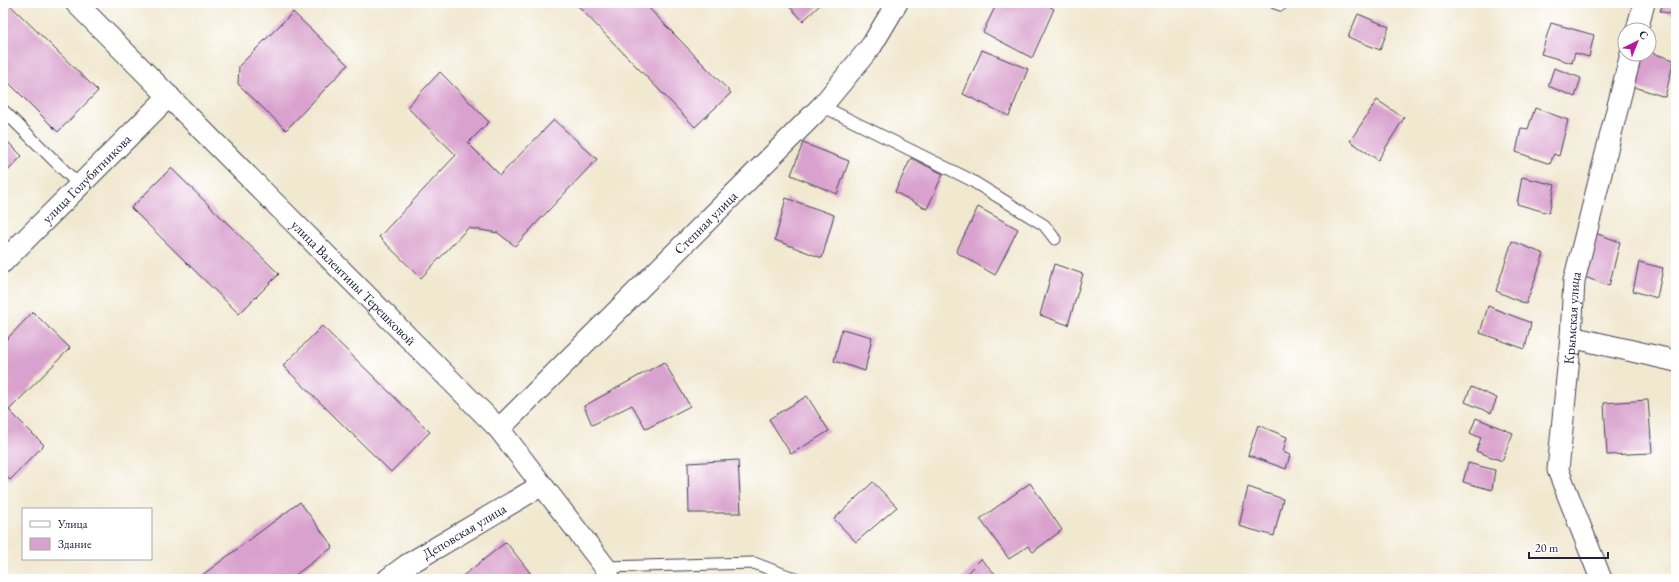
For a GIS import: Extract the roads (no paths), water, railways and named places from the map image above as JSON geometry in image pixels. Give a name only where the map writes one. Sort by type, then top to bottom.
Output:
[{"type":"street","name":"улица Валентины Терешковой","points":[[76,3],[499,429],[607,573]]},
{"type":"street","name":"Степная улица","points":[[499,429],[822,106],[872,45],[897,3]]},
{"type":"street","points":[[1639,22],[1644,3]]},
{"type":"street","name":"Крымская улица","points":[[1601,579],[1558,470],[1571,337],[1574,281],[1629,62]]},
{"type":"street","name":"улица Голубятникова","points":[[3,262],[169,96]]},
{"type":"street","points":[[1571,337],[1676,361]]},
{"type":"street","name":"Деповская улица","points":[[388,579],[408,565],[542,485]]},
{"type":"lane","points":[[822,106],[969,180],[1044,224],[1055,239]]},
{"type":"lane","points":[[3,110],[79,186]]},
{"type":"lane","points":[[607,573],[754,563],[796,579]]}]
